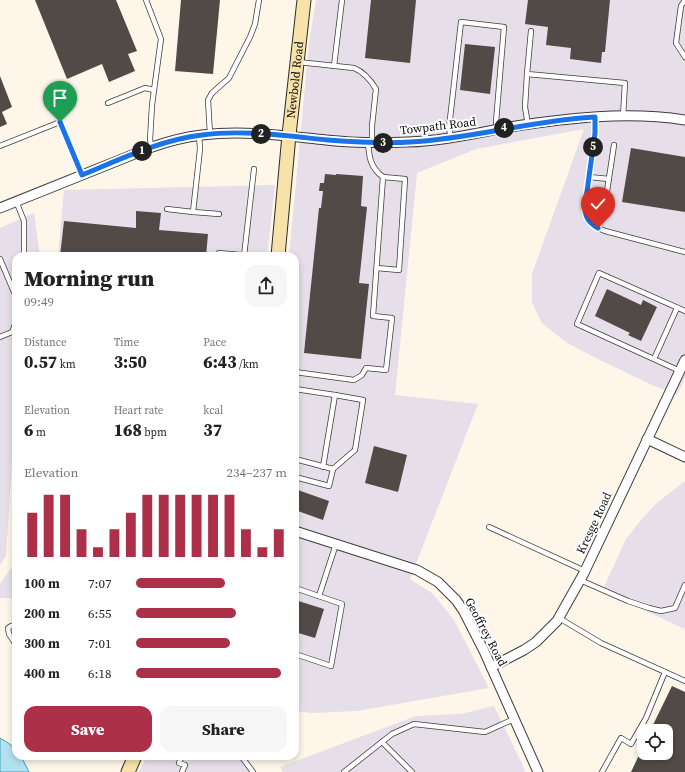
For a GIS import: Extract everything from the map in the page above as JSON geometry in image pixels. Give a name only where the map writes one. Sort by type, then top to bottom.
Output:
[{"type":"main road","name":"Newbold Road","points":[[278,252],[304,0]]},
{"type":"main road","points":[[128,772],[133,760]]},
{"type":"street","name":"Towpath Road","points":[[0,208],[152,147],[169,141],[199,135],[260,134],[328,140],[409,142],[451,138],[528,124],[595,117],[623,116],[685,120]]},
{"type":"street","name":"Kresge Road","points":[[491,667],[536,642],[559,618],[582,576],[685,360]]},
{"type":"street","points":[[648,439],[685,458]]},
{"type":"street","name":"Geoffrey Road","points":[[299,532],[417,570],[438,582],[456,600],[463,610],[491,667],[538,772]]},
{"type":"lane","points":[[146,0],[161,39],[154,90],[150,140],[152,147]]},
{"type":"lane","points":[[210,134],[208,100],[212,93],[228,78],[253,30],[259,0]]},
{"type":"lane","points":[[334,66],[342,0]]},
{"type":"lane","points":[[685,0],[681,6],[676,43],[685,57]]},
{"type":"lane","points":[[451,138],[449,128],[461,22],[504,27],[496,122],[498,130]]},
{"type":"lane","points":[[528,124],[525,107],[531,31]]},
{"type":"lane","points":[[297,62],[354,68],[366,75],[376,89],[370,142],[371,162],[375,171],[383,176],[405,179],[399,270],[377,268]]},
{"type":"lane","points":[[527,74],[624,83],[623,116]]},
{"type":"lane","points":[[108,104],[144,88],[154,90]]},
{"type":"lane","points":[[595,117],[595,133],[585,212],[588,220],[592,225],[605,231],[685,252]]},
{"type":"lane","points":[[0,146],[60,122],[82,175]]},
{"type":"lane","points":[[193,212],[200,149],[199,135]]},
{"type":"lane","points":[[604,211],[614,145]]},
{"type":"lane","points":[[244,252],[254,169]]},
{"type":"lane","points":[[299,373],[354,380],[362,375],[366,368],[386,370],[392,318],[373,316],[383,176]]},
{"type":"lane","points":[[589,176],[609,179]]},
{"type":"lane","points":[[16,201],[24,221],[24,252]]},
{"type":"lane","points":[[167,209],[219,214]]},
{"type":"lane","points":[[0,259],[12,287]]},
{"type":"lane","points":[[680,371],[576,324],[599,273],[685,311]]},
{"type":"lane","points":[[654,359],[677,308]]},
{"type":"lane","points":[[0,337],[12,332]]},
{"type":"lane","points":[[299,390],[363,400],[355,450],[333,469],[329,486],[299,477]]},
{"type":"lane","points":[[324,467],[335,395]]},
{"type":"lane","points":[[299,460],[333,469]]},
{"type":"lane","points":[[489,526],[628,601],[662,611],[675,608],[685,585]]},
{"type":"lane","points":[[319,596],[336,544]]},
{"type":"lane","points":[[299,589],[342,604],[331,666],[299,655]]},
{"type":"lane","points":[[559,618],[601,643],[685,681]]},
{"type":"lane","points":[[12,626],[8,628],[12,639]]},
{"type":"lane","points":[[602,772],[621,738],[631,744],[646,718],[665,672]]},
{"type":"lane","points":[[344,772],[392,734],[414,724],[485,732],[514,719]]},
{"type":"lane","points":[[382,742],[412,772]]},
{"type":"lane","points":[[180,760],[179,763],[184,765],[182,772]]},
{"type":"lane","points":[[244,760],[253,772]]},
{"type":"shaded area","points":[[316,0],[685,0],[685,378],[677,395],[652,385],[567,343],[542,323],[532,303],[532,274],[584,129],[476,149],[417,173],[395,395],[478,404],[410,579],[433,594],[454,620],[489,688],[357,711],[312,713],[299,711],[299,252],[289,252],[309,43]]},
{"type":"shaded area","points":[[275,185],[267,252],[58,252],[64,190]]},
{"type":"shaded area","points":[[34,213],[39,252],[12,252],[12,461],[6,556],[0,565],[0,228]]},
{"type":"shaded area","points":[[685,481],[685,629],[602,591],[626,539],[658,502]]},
{"type":"shaded area","points":[[12,567],[12,598],[0,598],[0,584]]},
{"type":"shaded area","points":[[494,706],[526,772],[283,772],[280,767],[416,716],[461,714]]},
{"type":"shaded area","points":[[145,760],[243,760],[253,772],[139,772]]},
{"type":"water","points":[[0,738],[12,746],[12,760],[23,760],[29,772],[0,772]]},
{"type":"building","points":[[35,0],[116,0],[137,51],[128,54],[135,71],[109,82],[102,64],[67,79]]},
{"type":"building","points":[[181,0],[220,0],[213,74],[175,71]]},
{"type":"building","points":[[371,0],[416,0],[410,63],[365,58]]},
{"type":"building","points":[[528,0],[610,0],[605,52],[602,52],[601,63],[570,59],[571,48],[546,45],[548,27],[525,24]]},
{"type":"building","points":[[465,44],[495,47],[490,94],[460,90]]},
{"type":"building","points":[[0,76],[12,107],[2,112],[7,124],[0,127]]},
{"type":"building","points":[[631,148],[685,157],[685,212],[622,202]]},
{"type":"building","points":[[325,174],[363,176],[361,206],[367,207],[359,283],[369,284],[361,359],[304,353],[319,208],[321,208],[323,191],[319,191],[320,183],[324,183]]},
{"type":"building","points":[[136,211],[161,213],[159,230],[208,234],[206,252],[60,252],[64,221],[136,228]]},
{"type":"building","points":[[607,289],[641,305],[643,300],[657,307],[641,341],[628,335],[630,333],[595,316]]},
{"type":"building","points":[[374,446],[407,455],[398,492],[365,483]]},
{"type":"building","points":[[299,490],[329,501],[323,520],[299,511]]},
{"type":"building","points":[[299,601],[324,609],[315,638],[299,633]]},
{"type":"building","points":[[672,686],[685,692],[685,772],[631,772],[637,759],[673,760],[673,724],[653,724]]},
{"type":"route","points":[[60,122],[82,175],[169,141],[203,135],[260,134],[328,140],[384,143],[409,142],[458,137],[550,121],[595,117],[595,133],[585,206],[588,220],[592,225],[598,228]]}]
